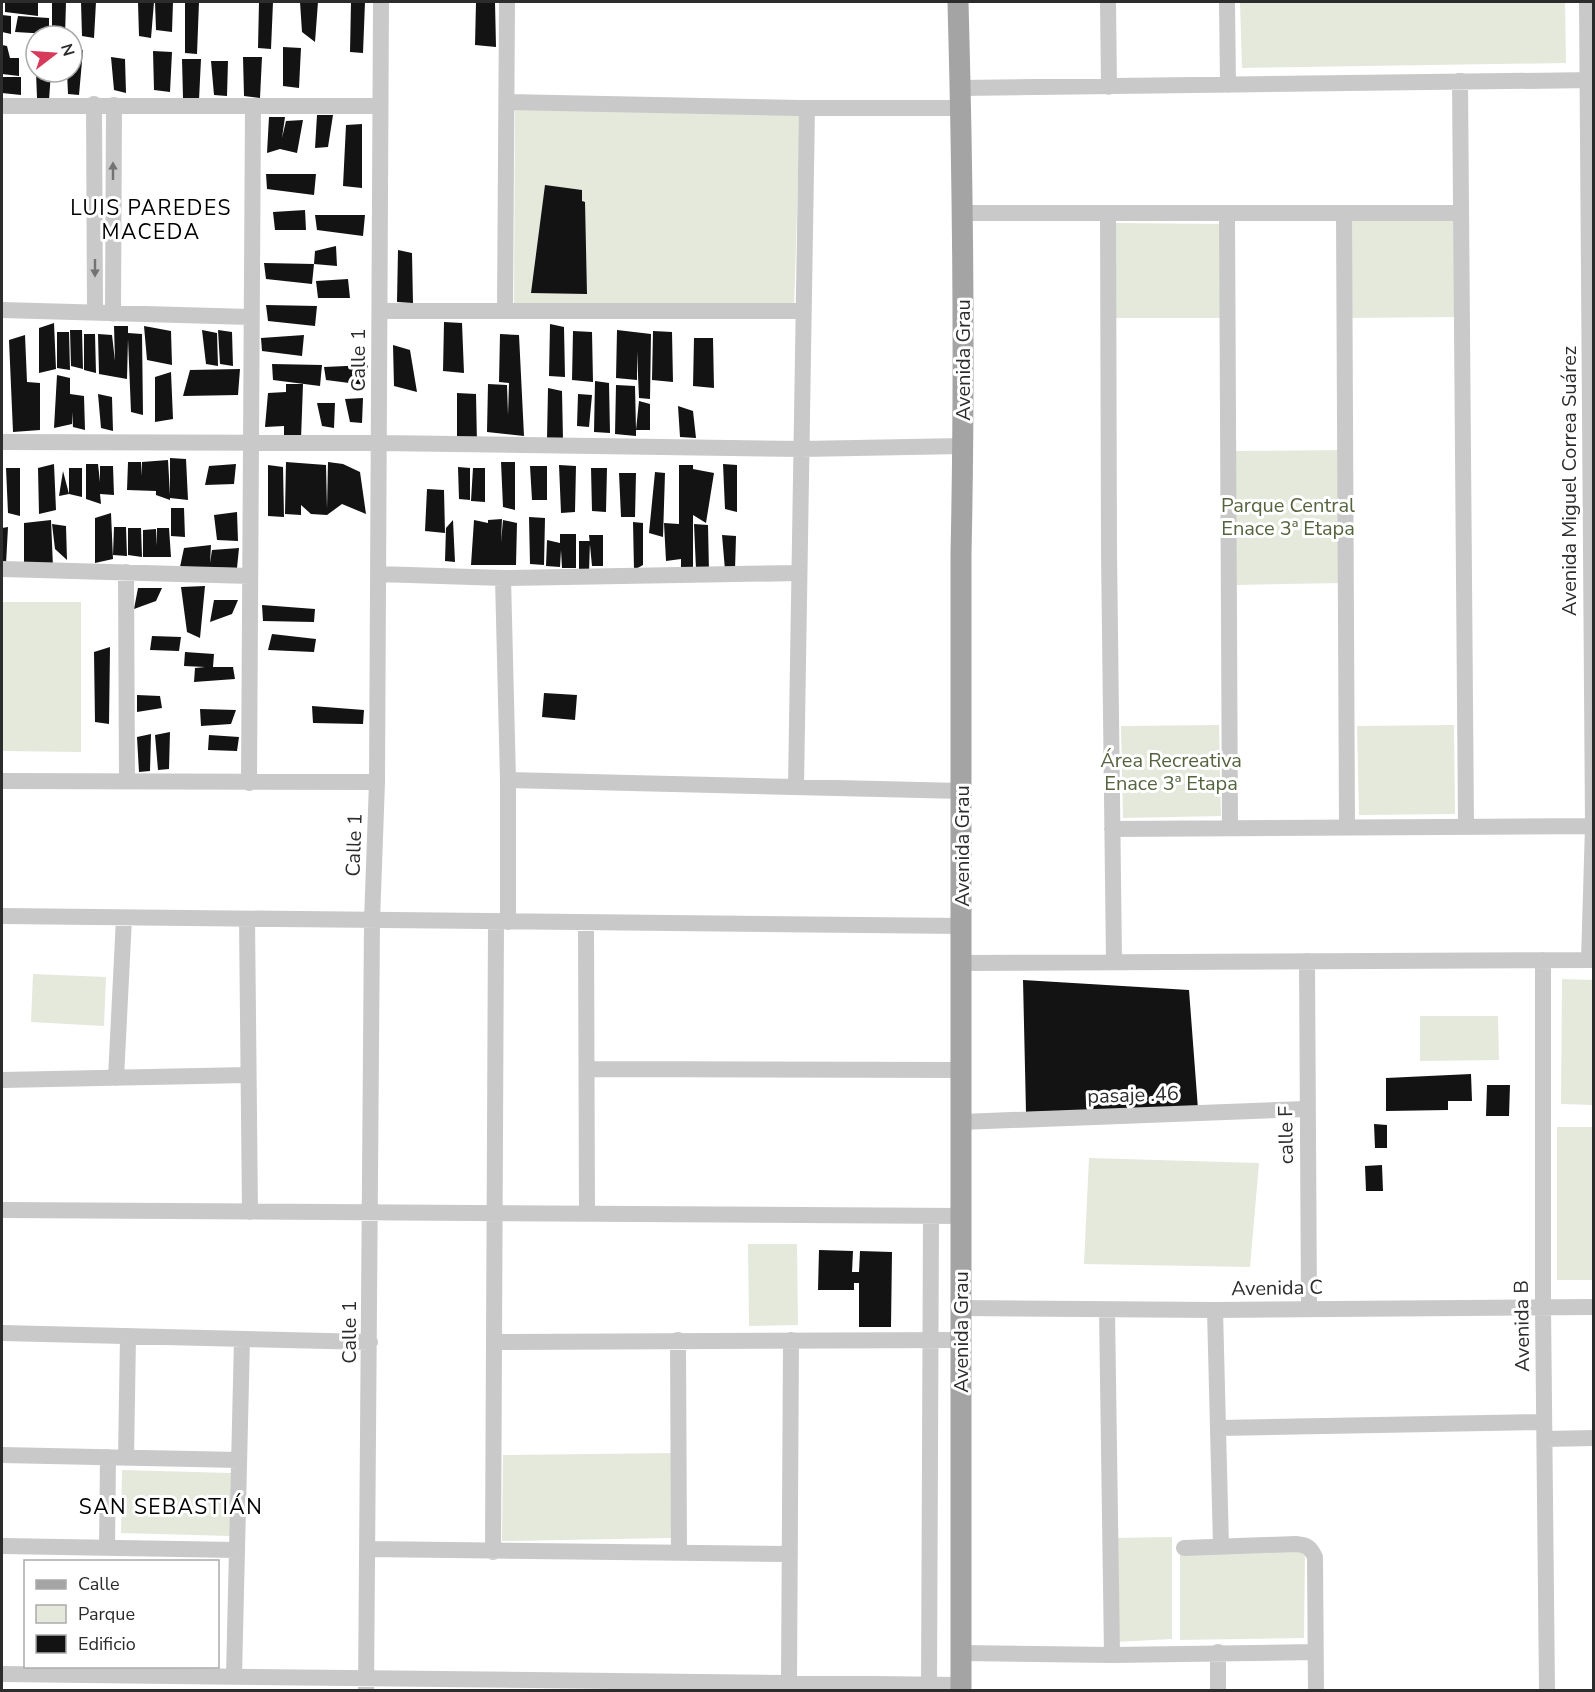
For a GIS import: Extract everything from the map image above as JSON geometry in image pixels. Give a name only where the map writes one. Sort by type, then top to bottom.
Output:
[{"type":"main road","name":"Avenida Grau","points":[[958,2],[963,213],[961,1688]]},
{"type":"street","name":"Calle 1","points":[[367,1685],[372,921],[377,782],[381,2]]},
{"type":"street","points":[[505,311],[507,2]]},
{"type":"street","points":[[1108,2],[1109,87]]},
{"type":"street","points":[[1227,2],[1228,85]]},
{"type":"street","name":"Avenida Miguel Correa Suárez","points":[[1587,2],[1591,80],[1593,826],[1591,960]]},
{"type":"street","points":[[507,102],[807,108],[1109,87],[1591,80]]},
{"type":"street","points":[[1460,81],[1466,826]]},
{"type":"street","points":[[2,106],[94,104],[380,106]]},
{"type":"street","points":[[94,104],[95,313]]},
{"type":"street","points":[[113,314],[114,105]]},
{"type":"street","points":[[249,783],[254,106]]},
{"type":"street","points":[[796,786],[801,311],[807,108]]},
{"type":"street","points":[[963,213],[1461,213]]},
{"type":"street","points":[[1108,213],[1114,961]]},
{"type":"street","points":[[1227,213],[1230,827]]},
{"type":"street","points":[[1344,214],[1347,826]]},
{"type":"street","points":[[2,310],[251,317]]},
{"type":"street","points":[[380,311],[801,311]]},
{"type":"street","points":[[2,442],[379,443],[801,449],[963,446]]},
{"type":"street","points":[[2,569],[250,576]]},
{"type":"street","points":[[126,572],[127,781]]},
{"type":"street","points":[[378,574],[503,578],[799,573]]},
{"type":"street","points":[[494,1552],[494,1212],[508,780],[503,578]]},
{"type":"street","points":[[508,780],[962,791]]},
{"type":"street","points":[[2,781],[377,782]]},
{"type":"street","points":[[1112,829],[1593,826]]},
{"type":"street","points":[[2,916],[962,926]]},
{"type":"street","points":[[116,1077],[124,918]]},
{"type":"street","points":[[247,920],[250,1212]]},
{"type":"street","points":[[586,923],[587,1214]]},
{"type":"street","name":"Avenida B","points":[[1543,960],[1543,1307],[1547,1690]]},
{"type":"street","points":[[962,963],[1591,960]]},
{"type":"street","name":"calle F","points":[[1307,961],[1306,1109],[1309,1308]]},
{"type":"street","points":[[587,1069],[962,1070]]},
{"type":"street","points":[[2,1080],[248,1075]]},
{"type":"street","name":"pasaje .46","points":[[961,1122],[1306,1109]]},
{"type":"street","points":[[2,1210],[962,1216]]},
{"type":"street","name":"Avenida Grau","points":[[929,1687],[931,1216]]},
{"type":"street","name":"Avenida C","points":[[961,1308],[1215,1310],[1593,1307]]},
{"type":"street","points":[[1107,1310],[1112,1655]]},
{"type":"street","points":[[1215,1310],[1221,1546]]},
{"type":"street","points":[[2,1334],[370,1342]]},
{"type":"street","points":[[126,1458],[128,1336]]},
{"type":"street","points":[[234,1676],[242,1339]]},
{"type":"street","points":[[678,1340],[679,1552]]},
{"type":"street","points":[[789,1683],[791,1340]]},
{"type":"street","points":[[495,1342],[961,1340]]},
{"type":"street","points":[[1219,1428],[1544,1431],[1593,1438]]},
{"type":"street","points":[[2,1455],[239,1460]]},
{"type":"street","points":[[107,1548],[108,1457]]},
{"type":"street","points":[[1184,1548],[1296,1544],[1305,1545],[1311,1549],[1316,1557],[1316,1690]]},
{"type":"street","points":[[2,1546],[107,1548],[188,1555],[237,1550]]},
{"type":"street","points":[[367,1549],[790,1554]]},
{"type":"street","points":[[1218,1652],[1218,1690]]},
{"type":"street","points":[[961,1653],[1112,1655],[1315,1652]]},
{"type":"street","points":[[2,1674],[187,1671],[367,1685],[789,1683],[961,1688]]},
{"type":"green space","points":[[1240,2],[1565,2],[1566,63],[1242,68]]},
{"type":"green space","points":[[515,108],[800,108],[794,311],[514,305]]},
{"type":"green space","points":[[1454,219],[1455,317],[1351,318],[1350,220]]},
{"type":"green space","points":[[1116,223],[1220,224],[1220,318],[1116,318]]},
{"type":"green space","name":"Parque Central Enace 3ª Etapa","points":[[1345,450],[1343,583],[1234,585],[1231,451]]},
{"type":"green space","points":[[2,602],[81,602],[81,752],[2,751]]},
{"type":"green space","name":"Área Recreativa Enace 3ª Etapa","points":[[1219,725],[1221,816],[1123,818],[1121,726]]},
{"type":"green space","points":[[1454,725],[1455,814],[1359,815],[1357,726]]},
{"type":"green space","points":[[33,974],[106,977],[104,1026],[31,1022]]},
{"type":"green space","points":[[1562,979],[1593,980],[1593,1105],[1561,1104]]},
{"type":"green space","points":[[1420,1016],[1498,1016],[1499,1060],[1420,1061]]},
{"type":"green space","points":[[1557,1127],[1593,1127],[1593,1280],[1557,1280]]},
{"type":"green space","points":[[1089,1158],[1259,1163],[1250,1267],[1084,1264]]},
{"type":"green space","points":[[748,1244],[797,1244],[798,1325],[749,1326]]},
{"type":"green space","points":[[673,1453],[671,1538],[502,1541],[503,1455]]},
{"type":"green space","points":[[122,1470],[231,1473],[230,1536],[121,1533]]},
{"type":"green space","points":[[1172,1537],[1172,1639],[1116,1642],[1116,1538]]},
{"type":"green space","points":[[1305,1549],[1304,1638],[1180,1640],[1180,1553]]},
{"type":"building","points":[[5,2],[38,2],[38,16],[5,12]]},
{"type":"building","points":[[52,2],[66,2],[65,24],[52,24]]},
{"type":"building","points":[[81,2],[96,2],[94,38],[84,36],[84,24],[82,24]]},
{"type":"building","points":[[138,2],[154,2],[151,38],[139,36]]},
{"type":"building","points":[[155,2],[173,2],[172,32],[156,30]]},
{"type":"building","points":[[185,2],[199,2],[197,54],[185,53]]},
{"type":"building","points":[[259,2],[273,2],[271,49],[258,48]]},
{"type":"building","points":[[300,2],[318,2],[315,42],[302,32]]},
{"type":"building","points":[[351,2],[365,2],[363,53],[350,52]]},
{"type":"building","points":[[476,2],[495,2],[496,47],[475,45]]},
{"type":"building","points":[[2,15],[11,16],[11,34],[2,32]]},
{"type":"building","points":[[18,16],[49,18],[49,24],[24,24],[24,33],[15,32]]},
{"type":"building","points":[[2,45],[7,46],[10,58],[19,58],[19,76],[2,74]]},
{"type":"building","points":[[283,47],[301,48],[299,88],[283,86]]},
{"type":"building","points":[[153,51],[172,52],[170,92],[154,90]]},
{"type":"building","points":[[111,57],[125,59],[126,93],[114,90]]},
{"type":"building","points":[[243,57],[262,57],[260,98],[244,96]]},
{"type":"building","points":[[182,59],[201,59],[199,100],[183,98]]},
{"type":"building","points":[[211,61],[228,61],[227,96],[214,95]]},
{"type":"building","points":[[2,77],[21,77],[21,95],[2,93]]},
{"type":"building","points":[[36,84],[50,84],[49,100],[37,98]]},
{"type":"building","points":[[68,84],[80,84],[79,95],[68,94]]},
{"type":"building","points":[[317,115],[333,115],[328,147],[315,148]]},
{"type":"building","points":[[269,117],[285,117],[282,138],[286,121],[303,120],[297,153],[280,149],[267,153]]},
{"type":"building","points":[[362,124],[362,188],[343,186],[346,125]]},
{"type":"building","points":[[266,174],[316,174],[314,195],[267,189]]},
{"type":"building","points":[[545,185],[582,190],[582,201],[585,202],[587,294],[531,293]]},
{"type":"building","points":[[305,210],[306,230],[275,230],[273,212]]},
{"type":"building","points":[[315,215],[365,215],[363,236],[317,230]]},
{"type":"building","points":[[336,246],[337,266],[314,264],[315,251]]},
{"type":"building","points":[[398,250],[412,253],[413,303],[397,302]]},
{"type":"building","points":[[264,263],[314,264],[312,284],[266,279]]},
{"type":"building","points":[[348,279],[350,298],[318,298],[316,281]]},
{"type":"building","points":[[266,305],[317,306],[315,326],[268,321]]},
{"type":"building","points":[[444,322],[462,323],[464,373],[443,371]]},
{"type":"building","points":[[54,323],[56,369],[39,373],[39,328]]},
{"type":"building","points":[[550,324],[564,327],[565,377],[549,376]]},
{"type":"building","points":[[114,326],[128,326],[128,333],[142,334],[143,415],[131,412],[128,339],[127,379],[99,374],[98,334],[112,335],[115,361]]},
{"type":"building","points":[[144,326],[171,331],[172,365],[147,360]]},
{"type":"building","points":[[70,330],[82,330],[83,369],[71,366]]},
{"type":"building","points":[[202,330],[217,333],[218,366],[206,364]]},
{"type":"building","points":[[218,330],[232,332],[233,366],[220,364]]},
{"type":"building","points":[[617,330],[651,334],[650,399],[639,398],[637,351],[637,380],[616,378]]},
{"type":"building","points":[[573,331],[592,332],[593,382],[572,380]]},
{"type":"building","points":[[653,331],[672,332],[673,382],[652,380]]},
{"type":"building","points":[[57,332],[69,332],[70,370],[57,368]]},
{"type":"building","points":[[84,334],[95,334],[96,373],[84,370]]},
{"type":"building","points":[[500,334],[519,335],[524,436],[487,432],[488,384],[507,385],[508,415],[509,383],[499,382]]},
{"type":"building","points":[[25,335],[27,382],[40,383],[40,430],[13,432],[9,340]]},
{"type":"building","points":[[304,335],[302,356],[262,351],[261,338]]},
{"type":"building","points":[[694,338],[713,338],[714,388],[693,386]]},
{"type":"building","points":[[393,345],[410,350],[417,392],[394,386]]},
{"type":"building","points":[[272,364],[322,365],[320,386],[273,380]]},
{"type":"building","points":[[368,365],[365,385],[326,380],[324,367]]},
{"type":"building","points":[[240,369],[238,395],[183,396],[190,370]]},
{"type":"building","points":[[171,372],[173,419],[155,422],[155,377]]},
{"type":"building","points":[[57,375],[70,378],[70,394],[84,396],[85,430],[73,427],[72,412],[72,424],[54,428]]},
{"type":"building","points":[[595,381],[609,383],[610,433],[594,432]]},
{"type":"building","points":[[286,384],[303,384],[301,439],[284,437],[284,426],[265,427],[268,393],[286,392]]},
{"type":"building","points":[[616,385],[635,386],[636,436],[615,434]]},
{"type":"building","points":[[548,388],[562,391],[563,440],[547,439]]},
{"type":"building","points":[[457,393],[476,394],[477,444],[457,441]]},
{"type":"building","points":[[98,394],[112,397],[113,431],[101,428]]},
{"type":"building","points":[[578,394],[592,395],[589,427],[577,426]]},
{"type":"building","points":[[363,398],[362,423],[350,422],[345,399]]},
{"type":"building","points":[[639,401],[650,404],[650,430],[636,430]]},
{"type":"building","points":[[317,403],[335,403],[334,428],[322,426]]},
{"type":"building","points":[[678,406],[693,411],[696,438],[680,437]]},
{"type":"building","points":[[170,458],[186,459],[188,500],[170,498],[170,500],[156,495],[156,491],[127,490],[128,462],[141,462],[142,476],[142,462],[168,460],[170,495]]},
{"type":"building","points":[[286,462],[326,465],[327,509],[328,462],[343,464],[360,472],[366,514],[342,504],[327,515],[311,514],[301,505],[301,515],[285,514]]},
{"type":"building","points":[[501,462],[515,462],[515,510],[503,507]]},
{"type":"building","points":[[54,464],[56,510],[39,514],[38,468]]},
{"type":"building","points":[[86,464],[98,464],[100,482],[100,466],[113,466],[114,495],[100,494],[101,504],[86,499]]},
{"type":"building","points":[[236,464],[234,484],[205,485],[209,466]]},
{"type":"building","points":[[723,464],[737,465],[737,512],[725,509]]},
{"type":"building","points":[[268,465],[283,467],[284,517],[268,516]]},
{"type":"building","points":[[559,465],[576,466],[575,512],[561,513]]},
{"type":"building","points":[[679,465],[693,465],[693,469],[714,473],[706,523],[693,515],[693,570],[681,567],[681,559],[666,561],[664,523],[679,524]]},
{"type":"building","points":[[530,466],[547,466],[547,500],[532,500]]},
{"type":"building","points":[[458,467],[470,468],[470,500],[459,499]]},
{"type":"building","points":[[6,468],[20,468],[20,516],[8,513]]},
{"type":"building","points":[[69,468],[82,468],[82,497],[69,494]]},
{"type":"building","points":[[473,468],[485,468],[485,502],[471,501]]},
{"type":"building","points":[[591,468],[607,468],[606,512],[592,511]]},
{"type":"building","points":[[63,471],[69,494],[59,496]]},
{"type":"building","points":[[655,472],[665,473],[663,537],[649,533]]},
{"type":"building","points":[[619,473],[636,473],[635,517],[621,517]]},
{"type":"building","points":[[427,489],[444,490],[445,533],[425,531]]},
{"type":"building","points":[[171,508],[184,508],[185,537],[171,536]]},
{"type":"building","points":[[237,512],[238,541],[217,540],[214,515]]},
{"type":"building","points":[[111,513],[113,559],[95,563],[95,518]]},
{"type":"building","points":[[529,517],[545,518],[544,565],[530,564]]},
{"type":"building","points":[[502,519],[501,542],[503,520],[517,523],[516,565],[471,565],[474,520],[488,523],[488,520]]},
{"type":"building","points":[[51,520],[53,567],[24,570],[24,523]]},
{"type":"building","points":[[453,520],[455,562],[445,561],[446,528]]},
{"type":"building","points":[[633,522],[643,523],[643,565],[634,570]]},
{"type":"building","points":[[52,524],[66,526],[67,560],[55,549]]},
{"type":"building","points":[[694,524],[708,525],[709,572],[696,569]]},
{"type":"building","points":[[8,527],[6,564],[2,563],[2,528]]},
{"type":"building","points":[[114,527],[126,527],[127,556],[113,555]]},
{"type":"building","points":[[128,528],[141,528],[142,557],[128,555]]},
{"type":"building","points":[[157,528],[169,528],[171,557],[143,557],[143,530],[156,529],[157,546]]},
{"type":"building","points":[[560,534],[576,534],[576,568],[562,568],[561,550],[560,567],[546,566],[547,540],[560,543]]},
{"type":"building","points":[[589,535],[603,535],[603,566],[592,566]]},
{"type":"building","points":[[722,535],[736,536],[735,570],[725,570]]},
{"type":"building","points":[[579,541],[590,541],[589,572],[579,569]]},
{"type":"building","points":[[211,545],[210,563],[212,550],[239,548],[237,568],[180,567],[184,548]]},
{"type":"building","points":[[205,586],[200,638],[187,632],[181,587]]},
{"type":"building","points":[[138,588],[162,588],[156,601],[134,609]]},
{"type":"building","points":[[214,600],[238,600],[232,614],[210,622]]},
{"type":"building","points":[[262,605],[315,609],[314,622],[263,621]]},
{"type":"building","points":[[272,634],[316,639],[314,652],[268,650]]},
{"type":"building","points":[[152,636],[181,637],[179,651],[150,650]]},
{"type":"building","points":[[110,647],[109,724],[95,722],[94,652]]},
{"type":"building","points":[[185,652],[214,654],[213,667],[233,667],[235,679],[194,682],[195,668],[205,667],[184,666]]},
{"type":"building","points":[[544,693],[577,695],[575,720],[542,717]]},
{"type":"building","points":[[137,695],[160,696],[162,708],[137,712]]},
{"type":"building","points":[[312,706],[364,710],[363,724],[313,723]]},
{"type":"building","points":[[200,709],[236,710],[231,724],[201,726]]},
{"type":"building","points":[[170,732],[169,769],[158,770],[155,735]]},
{"type":"building","points":[[151,734],[150,771],[139,772],[137,737]]},
{"type":"building","points":[[209,735],[239,737],[237,751],[208,750]]},
{"type":"building","points":[[1023,980],[1189,990],[1198,1109],[1026,1112]]},
{"type":"building","points":[[1471,1074],[1472,1101],[1448,1101],[1448,1110],[1386,1111],[1386,1078]]},
{"type":"building","points":[[1487,1085],[1510,1085],[1509,1116],[1486,1116]]},
{"type":"building","points":[[1374,1124],[1387,1125],[1387,1148],[1375,1148]]},
{"type":"building","points":[[1382,1165],[1383,1191],[1366,1191],[1365,1166]]},
{"type":"building","points":[[819,1250],[853,1251],[852,1272],[859,1272],[860,1251],[892,1252],[891,1327],[859,1327],[859,1283],[854,1283],[854,1290],[818,1290]]},
{"type":"district","name":"LUIS PAREDES MACEDA","points":[[151,220]]},
{"type":"district","name":"SAN SEBASTIÁN","points":[[171,1507]]}]
